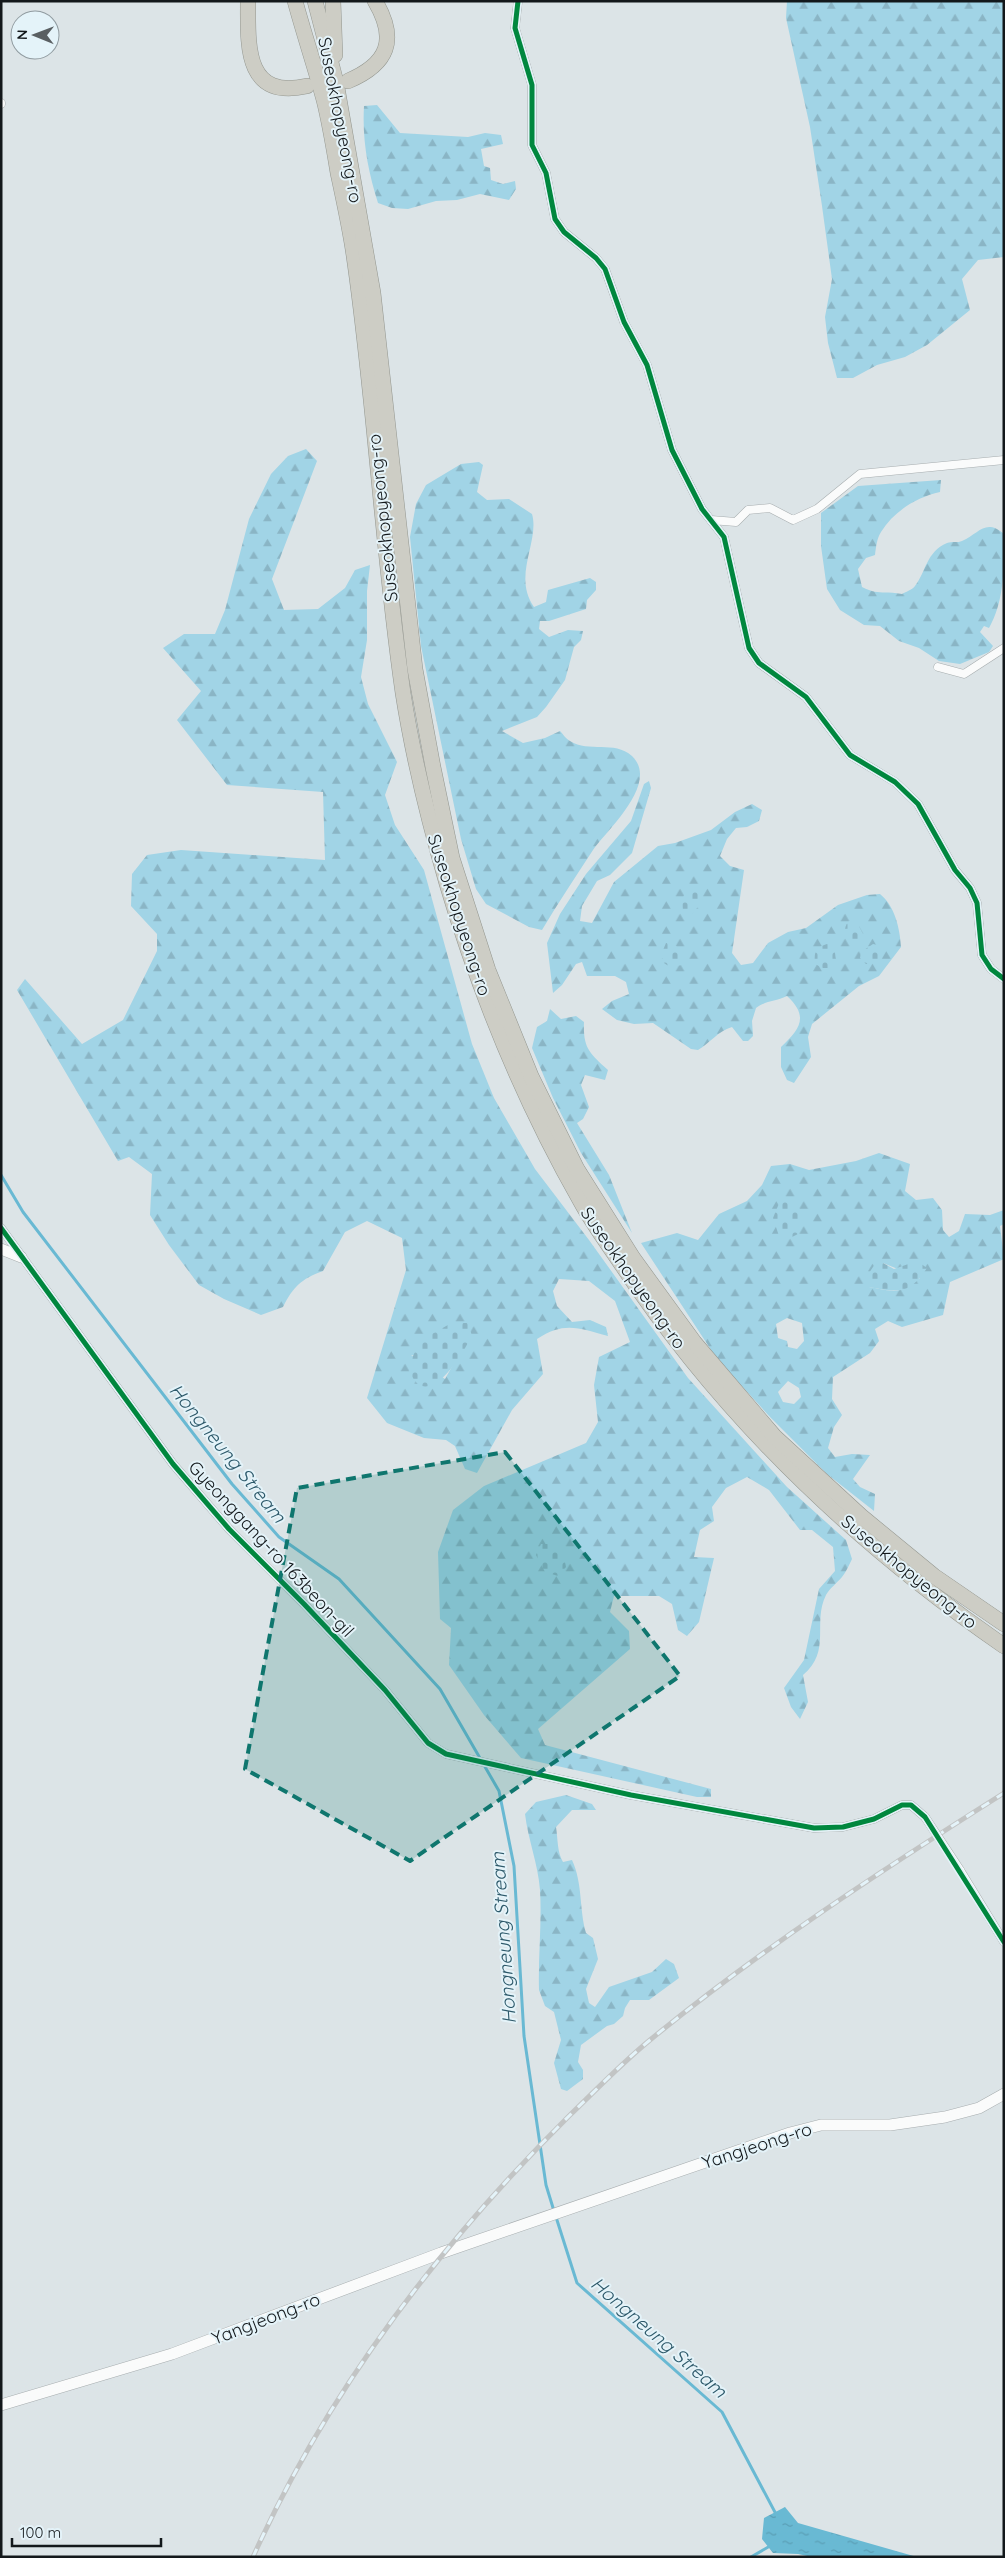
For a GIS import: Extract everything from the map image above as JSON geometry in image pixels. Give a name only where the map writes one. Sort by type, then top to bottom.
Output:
[{"type":"highway","points":[[248,1],[249,53],[260,78],[271,86],[283,88],[307,86]]},
{"type":"highway","points":[[287,1],[310,54]]},
{"type":"highway","name":"Suseokhopyeong-ro","points":[[294,1],[325,103],[353,251],[367,355],[386,556],[404,697],[430,825],[466,945],[495,1024],[530,1104],[583,1206],[637,1288],[689,1358],[753,1431],[811,1490],[887,1558],[944,1603],[1004,1646]]},
{"type":"highway","name":"Suseokhopyeong-ro","points":[[315,1],[342,81],[373,293],[415,668],[433,767],[458,876],[488,970],[531,1076],[577,1169],[633,1258],[694,1342],[769,1429],[868,1522],[934,1576],[1004,1624]]},
{"type":"highway","points":[[333,1],[342,81],[366,73],[380,60],[387,46],[388,30],[375,1]]},
{"type":"main road","points":[[1,1249],[21,1257]]},
{"type":"main road","name":"Yangjeong-ro","points":[[1,2404],[172,2354],[441,2253],[790,2133],[821,2124],[890,2125],[944,2117],[979,2108],[1004,2094]]},
{"type":"street","points":[[518,1],[514,28],[532,85],[532,145],[546,173],[555,220],[564,232],[596,258],[605,269],[624,322],[647,365],[672,450],[702,509],[724,536],[749,648],[759,663],[806,697],[850,755],[895,782],[918,804],[955,870],[970,888],[977,903],[982,955],[991,969],[1004,979]]},
{"type":"street","points":[[711,520],[736,522],[748,510],[770,508],[793,520],[817,509],[860,474],[1004,460]]},
{"type":"street","points":[[938,667],[964,674],[1004,648]]},
{"type":"street","name":"Gyeonggang-ro 163beon-gil","points":[[1,1228],[173,1464],[229,1529],[304,1604],[385,1690],[428,1743],[446,1754],[631,1795],[814,1828],[843,1828],[874,1819],[902,1805],[911,1805],[925,1817],[1004,1942]]},
{"type":"highlighted area","points":[[505,1452],[680,1676],[410,1861],[245,1769],[297,1488]]},
{"type":"green space","points":[[787,1],[1004,1],[1004,257],[978,260],[962,279],[970,310],[927,345],[905,357],[877,365],[853,378],[837,378],[828,343],[825,317],[832,279],[810,127],[786,18]]},
{"type":"green space","points":[[377,105],[400,133],[468,137],[485,133],[501,135],[503,144],[481,149],[484,166],[490,168],[491,180],[503,184],[515,181],[516,189],[509,200],[480,194],[457,200],[436,201],[408,209],[392,208],[378,203],[366,155],[364,131],[364,106]]},
{"type":"green space","points":[[306,449],[317,461],[272,579],[284,610],[318,609],[345,588],[355,570],[370,565],[367,591],[367,640],[361,677],[368,704],[397,762],[385,795],[395,825],[424,870],[472,1044],[494,1098],[535,1169],[589,1240],[688,1378],[787,1487],[846,1540],[852,1559],[843,1575],[829,1590],[822,1605],[817,1656],[812,1666],[803,1675],[808,1702],[800,1719],[791,1707],[784,1688],[804,1660],[819,1589],[835,1571],[833,1547],[812,1530],[800,1530],[769,1490],[747,1477],[726,1488],[712,1507],[714,1521],[700,1530],[694,1557],[714,1558],[699,1622],[687,1636],[678,1630],[672,1604],[659,1596],[614,1596],[610,1612],[629,1631],[630,1649],[538,1729],[545,1745],[711,1789],[711,1797],[697,1797],[521,1758],[484,1715],[449,1665],[451,1628],[440,1619],[438,1552],[453,1510],[484,1486],[586,1443],[598,1422],[594,1385],[599,1357],[630,1342],[615,1301],[589,1281],[559,1279],[553,1291],[557,1306],[572,1322],[590,1320],[606,1327],[608,1336],[580,1329],[564,1328],[547,1333],[537,1339],[543,1374],[512,1410],[477,1473],[465,1469],[455,1446],[446,1440],[424,1438],[387,1423],[367,1398],[406,1270],[402,1238],[367,1221],[345,1232],[323,1271],[309,1277],[298,1285],[290,1294],[283,1307],[261,1315],[224,1299],[199,1285],[169,1245],[150,1215],[152,1174],[129,1157],[118,1161],[17,990],[25,979],[82,1044],[123,1020],[157,951],[157,934],[131,906],[132,874],[147,855],[181,850],[325,860],[323,792],[227,785],[177,720],[201,691],[163,648],[184,634],[215,634],[225,610],[249,519],[271,474],[288,456]],"holes":[[[411,1355],[454,1363],[445,1379]]]},
{"type":"green space","points":[[479,462],[483,465],[477,492],[487,500],[509,499],[532,514],[533,536],[526,571],[526,583],[528,595],[534,607],[546,602],[548,590],[590,578],[596,582],[596,590],[587,600],[586,609],[549,621],[540,621],[539,629],[549,637],[568,630],[583,631],[581,640],[574,647],[565,680],[546,707],[537,717],[502,731],[523,743],[545,738],[560,731],[569,740],[577,744],[609,747],[625,751],[632,756],[639,767],[640,779],[636,792],[628,806],[593,850],[542,930],[529,927],[486,904],[476,889],[461,839],[421,646],[410,537],[416,504],[426,485],[461,464]]},
{"type":"green space","points":[[941,480],[940,492],[915,501],[899,511],[886,524],[880,534],[875,555],[866,558],[858,569],[862,587],[877,592],[902,594],[915,586],[931,557],[940,547],[949,542],[962,541],[987,527],[997,529],[1004,534],[1001,594],[989,628],[984,626],[980,632],[993,646],[989,652],[960,664],[939,661],[919,648],[899,641],[880,626],[864,625],[840,610],[827,589],[821,546],[821,513],[858,486]]},
{"type":"green space","points":[[649,781],[651,788],[632,853],[610,875],[597,881],[582,906],[580,921],[592,923],[614,882],[658,846],[675,843],[711,830],[735,812],[752,804],[762,810],[759,821],[747,827],[736,828],[727,839],[720,856],[730,866],[744,870],[732,953],[741,965],[753,963],[768,943],[788,932],[806,928],[838,905],[867,895],[880,894],[893,911],[898,925],[901,947],[879,976],[859,986],[812,1024],[808,1037],[811,1057],[794,1083],[787,1080],[781,1067],[781,1047],[797,1029],[800,1017],[798,1010],[787,996],[756,1008],[752,1021],[753,1036],[748,1041],[743,1041],[732,1027],[698,1050],[691,1049],[653,1023],[634,1024],[617,1020],[602,1009],[612,1001],[629,994],[626,982],[615,976],[587,976],[582,962],[576,964],[562,985],[553,993],[547,943],[560,914],[586,874],[631,821],[644,784]]},
{"type":"green space","points":[[696,890],[702,893],[704,900],[691,915],[683,913],[682,899],[687,891]]},
{"type":"green space","points":[[855,919],[863,934],[857,943],[850,944],[844,936],[846,924]]},
{"type":"green space","points":[[666,943],[673,943],[680,950],[682,965],[670,967],[664,963],[661,955]]},
{"type":"green space","points":[[827,944],[834,945],[836,961],[829,968],[823,968],[815,964],[815,953],[820,947]]},
{"type":"green space","points":[[873,944],[878,945],[879,959],[874,963],[866,964],[860,958],[861,952]]},
{"type":"green space","points":[[550,1009],[561,1019],[576,1016],[584,1022],[588,1049],[608,1070],[605,1080],[585,1075],[581,1085],[589,1107],[583,1119],[577,1123],[609,1175],[632,1233],[581,1153],[553,1098],[532,1048],[537,1027],[547,1021]]},
{"type":"green space","points":[[879,1153],[910,1164],[905,1191],[916,1200],[933,1198],[942,1210],[943,1230],[949,1237],[959,1231],[965,1214],[990,1215],[1004,1210],[1004,1224],[1000,1226],[1004,1259],[950,1282],[943,1315],[902,1327],[888,1321],[875,1329],[879,1341],[870,1353],[833,1377],[832,1399],[842,1415],[834,1427],[828,1448],[835,1457],[852,1454],[870,1455],[853,1479],[860,1487],[875,1494],[874,1511],[827,1474],[771,1418],[717,1359],[641,1243],[677,1233],[698,1240],[719,1214],[747,1201],[762,1185],[771,1166],[790,1164],[809,1170],[856,1161]],"holes":[[[883,1263],[920,1278],[901,1290],[896,1291],[869,1287]],[[787,1318],[802,1323],[804,1341],[797,1349],[788,1347],[787,1341],[778,1338],[776,1324]],[[788,1381],[799,1388],[801,1397],[794,1404],[783,1402],[778,1392]]]},
{"type":"green space","points":[[780,1201],[795,1201],[802,1213],[798,1234],[790,1238],[779,1236],[773,1218]]},
{"type":"green space","points":[[917,1261],[927,1268],[908,1288],[895,1291],[869,1287],[869,1273],[875,1264],[883,1263],[894,1269]]},
{"type":"green space","points":[[452,1323],[468,1323],[472,1336],[443,1378],[435,1384],[419,1385],[409,1373],[414,1354],[428,1337]]},
{"type":"green space","points":[[541,1544],[552,1544],[563,1552],[566,1567],[558,1576],[545,1572],[536,1555]]},
{"type":"green space","points":[[566,1795],[592,1804],[596,1810],[572,1810],[556,1827],[561,1858],[563,1862],[572,1860],[578,1878],[586,1933],[593,1938],[598,1959],[586,1989],[589,2003],[595,2007],[609,1987],[652,1972],[666,1959],[674,1964],[679,1978],[649,2000],[630,2000],[623,2016],[581,2045],[578,2062],[583,2070],[583,2079],[567,2091],[561,2089],[554,2063],[561,2040],[554,2012],[545,2006],[539,1990],[540,1890],[525,1814],[536,1802]]},
{"type":"water","points":[[785,2507],[798,2523],[917,2557],[812,2557],[798,2554],[773,2553],[762,2539],[764,2518]]},
{"type":"waterway","name":"Hongneung Stream","points":[[1,1175],[23,1212],[232,1484],[279,1537],[339,1579],[440,1689],[499,1791],[514,1866],[524,2036],[546,2185],[554,2211]]},
{"type":"waterway","name":"Hongneung Stream","points":[[556,2217],[577,2283],[722,2412],[777,2516]]},
{"type":"waterway","points":[[751,2557],[770,2546]]},
{"type":"railway","points":[[253,2557],[283,2495],[316,2435],[391,2321],[477,2215],[522,2164],[570,2115],[640,2049],[692,2006],[735,1974],[823,1911],[1004,1793]]},
{"type":"cycle path","points":[[518,1],[515,28],[532,85],[532,145],[546,173],[555,219],[564,232],[596,258],[605,269],[624,322],[647,365],[672,450],[702,509],[724,537],[749,648],[759,663],[806,697],[850,755],[895,782],[918,804],[955,870],[970,888],[977,903],[982,955],[991,969],[1004,979]]},
{"type":"cycle path","points":[[1,1228],[173,1464],[229,1529],[304,1604],[385,1690],[428,1743],[446,1754],[631,1795],[814,1828],[843,1827],[874,1819],[902,1805],[911,1805],[925,1817],[1004,1942]]}]
